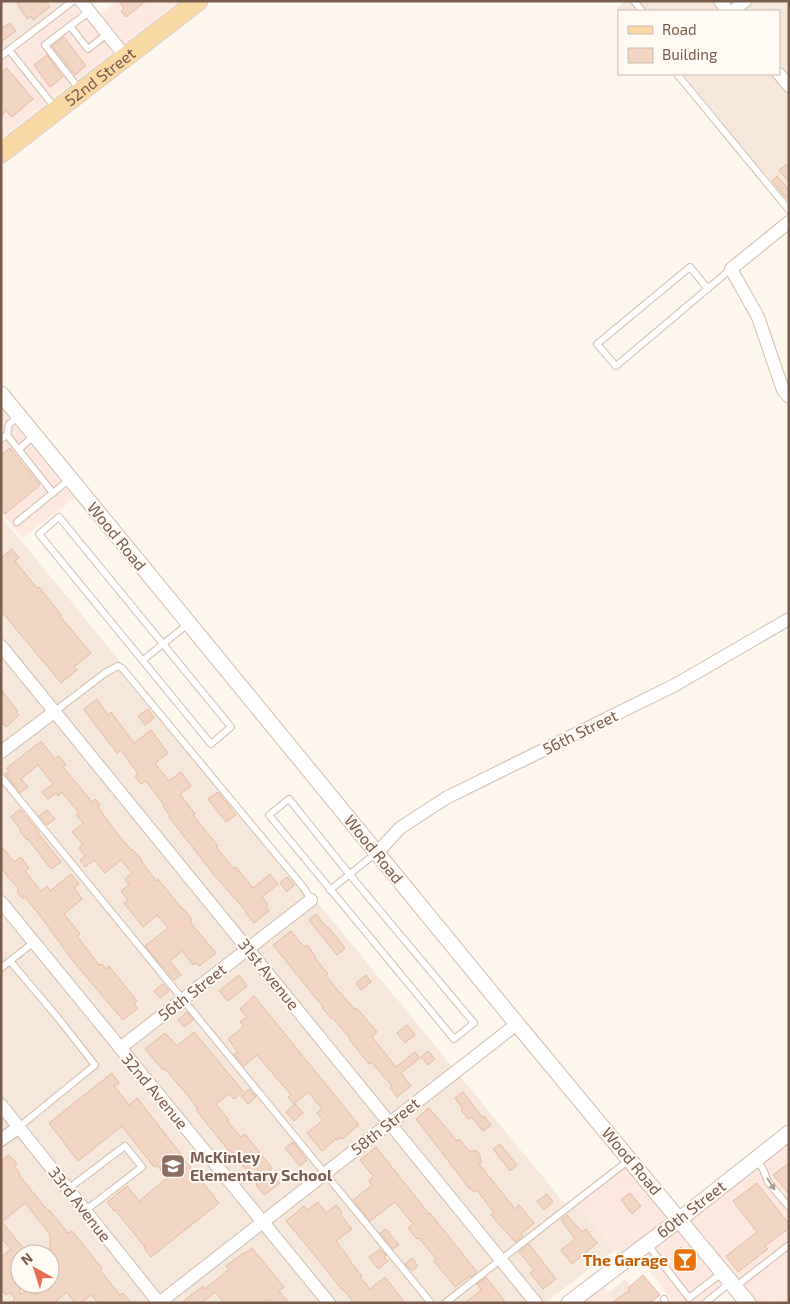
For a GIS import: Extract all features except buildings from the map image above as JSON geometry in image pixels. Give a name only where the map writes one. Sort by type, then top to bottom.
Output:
[{"type":"main road","name":"52nd Street","points":[[3,147],[56,110],[198,1]]},
{"type":"street","points":[[734,10],[745,1]]},
{"type":"street","points":[[86,6],[125,56]]},
{"type":"street","points":[[780,75],[789,86]]},
{"type":"street","points":[[789,222],[731,269],[758,317],[783,390],[789,397]]},
{"type":"street","name":"Wood Road","points":[[1,394],[748,1303]]},
{"type":"street","name":"56th Street","points":[[377,853],[400,828],[446,798],[675,685],[789,619]]},
{"type":"street","name":"31st Avenue","points":[[1,646],[536,1303]]},
{"type":"street","points":[[1,752],[54,712]]},
{"type":"street","name":"56th Street","points":[[120,1048],[311,900]]},
{"type":"street","name":"32nd Avenue","points":[[1,902],[329,1303]]},
{"type":"street","name":"58th Street","points":[[159,1303],[517,1024]]},
{"type":"street","name":"33rd Avenue","points":[[1,1105],[159,1303]]},
{"type":"street","points":[[1,1140],[19,1127]]},
{"type":"street","name":"60th Street","points":[[569,1303],[789,1133]]},
{"type":"lane","points":[[1,56],[73,1]]},
{"type":"lane","points":[[80,91],[45,45],[70,26],[86,6]]},
{"type":"lane","points":[[70,26],[88,49],[107,34]]},
{"type":"lane","points":[[9,50],[56,110]]},
{"type":"lane","points":[[678,75],[789,210]]},
{"type":"lane","points":[[708,289],[690,267],[597,344],[616,366],[708,289],[731,269]]},
{"type":"lane","points":[[19,416],[9,424],[4,437],[19,449],[53,492]]},
{"type":"lane","points":[[19,449],[35,435]]},
{"type":"lane","points":[[17,522],[70,478]]},
{"type":"lane","points":[[59,517],[231,728],[211,744],[143,660],[39,534],[59,517]]},
{"type":"lane","points":[[143,660],[189,623]]},
{"type":"lane","points":[[54,712],[104,673],[118,666],[122,668],[298,881],[311,900]]},
{"type":"lane","points":[[1,777],[431,1303]]},
{"type":"lane","points":[[289,798],[350,875],[474,1023],[454,1039],[268,815],[289,798]]},
{"type":"lane","points":[[330,890],[377,853]]},
{"type":"lane","points":[[1,968],[34,942]]},
{"type":"lane","points":[[10,961],[58,1018],[94,1065],[19,1127]]},
{"type":"lane","points":[[68,1188],[125,1146],[142,1167],[86,1210]]},
{"type":"lane","points":[[756,1159],[763,1169],[768,1182],[789,1207]]},
{"type":"lane","points":[[445,1303],[630,1160]]},
{"type":"lane","points":[[647,1244],[689,1298],[730,1281],[789,1245]]},
{"type":"lane","points":[[705,1303],[730,1281]]},
{"type":"shaded area","points":[[1,1],[67,1],[1,52]]},
{"type":"shaded area","points":[[117,1],[179,1],[1,138],[1,60],[73,4],[89,23]]},
{"type":"shaded area","points":[[625,1],[789,1],[789,203],[684,75],[780,75],[780,10],[618,11],[616,9]]},
{"type":"shaded area","points":[[1,409],[75,498],[22,538],[1,513]]},
{"type":"shaded area","points":[[1,516],[569,1209],[576,1203],[615,1250],[545,1303],[1,1303]]},
{"type":"shaded area","points":[[789,1133],[789,1303],[748,1303],[731,1283],[705,1303],[674,1303],[635,1253],[623,1262],[576,1203],[630,1160],[680,1219]]},
{"type":"shaded area","points":[[625,1279],[643,1303],[616,1303],[608,1293]]},
{"type":"shaded area","points":[[599,1280],[616,1303],[569,1303]]},
{"type":"place","name":"McKinley Elementary School","points":[[173,1166]]},
{"type":"place","name":"The Garage","points":[[685,1260]]}]
